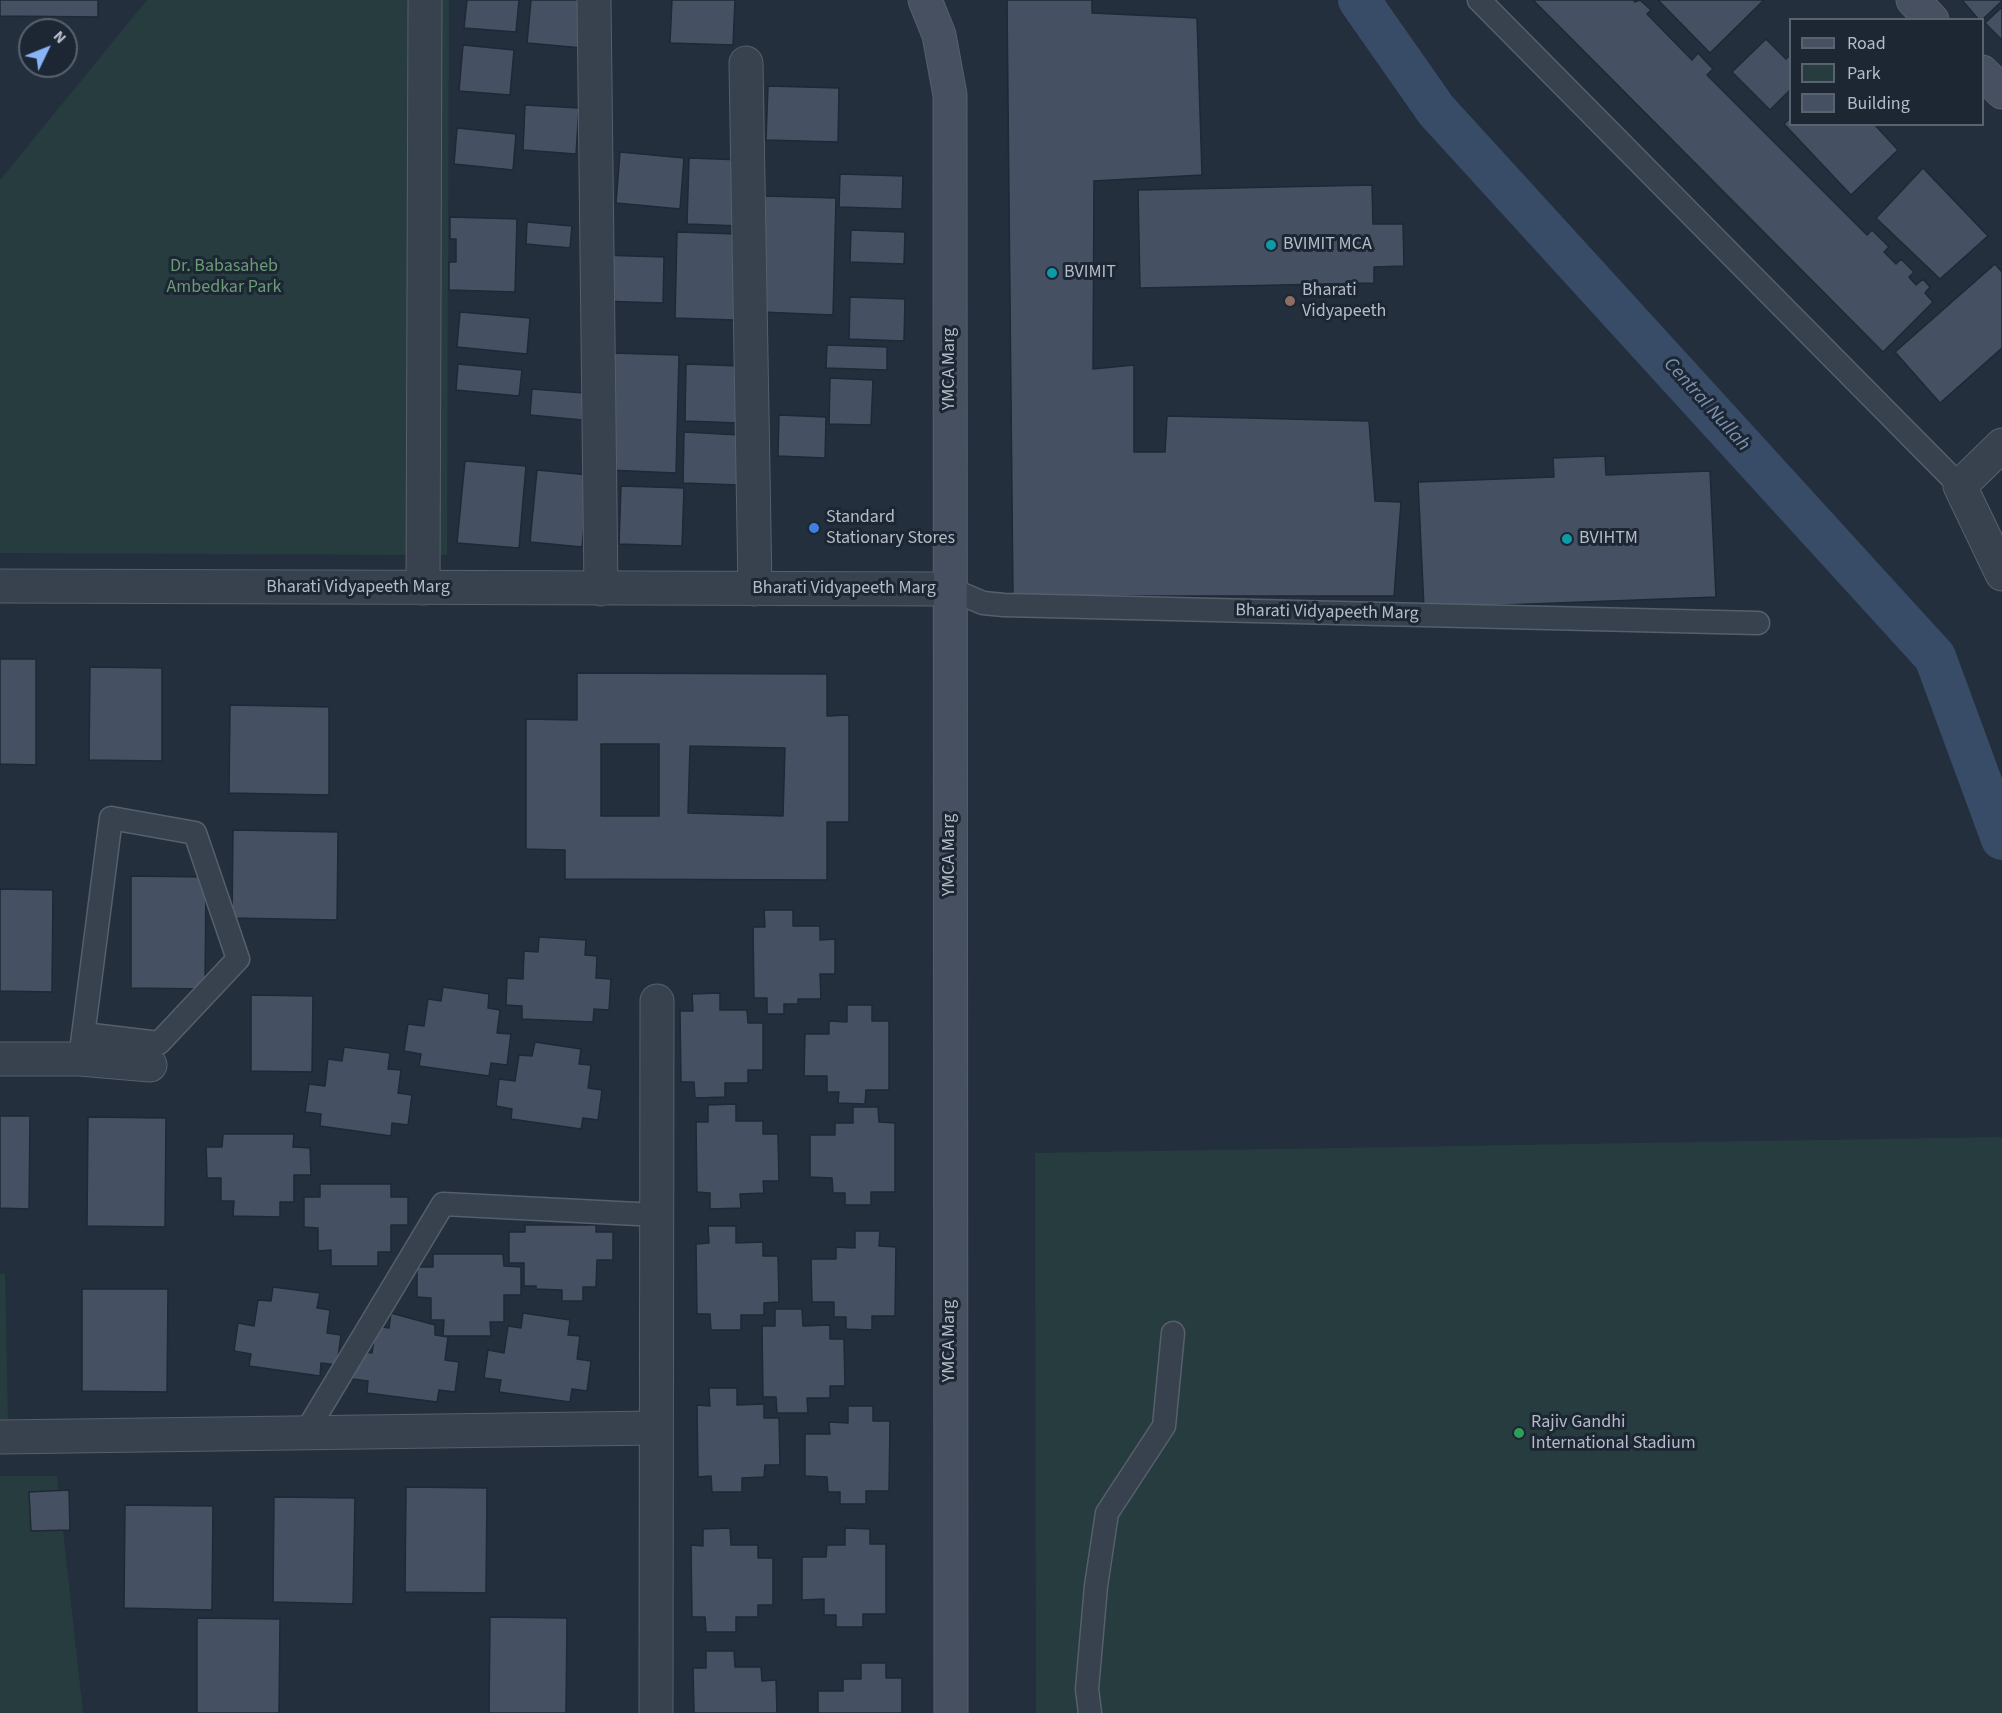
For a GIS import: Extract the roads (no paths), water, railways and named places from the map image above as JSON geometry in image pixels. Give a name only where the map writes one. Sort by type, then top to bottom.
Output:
[{"type":"main road","name":"YMCA Marg","points":[[926,0],[939,35],[950,95],[951,1713]]},
{"type":"main road","points":[[1913,0],[1930,18]]},
{"type":"main road","points":[[1984,73],[2002,92]]},
{"type":"street","points":[[423,588],[425,0]]},
{"type":"street","points":[[594,0],[601,589]]},
{"type":"street","points":[[746,63],[755,589]]},
{"type":"street","points":[[2002,445],[1960,486],[2002,574]]},
{"type":"street","name":"Bharati Vidyapeeth Marg","points":[[0,586],[950,589]]},
{"type":"street","points":[[656,1713],[657,1001]]},
{"type":"street","points":[[0,1059],[82,1046],[150,1065]]},
{"type":"street","points":[[0,1437],[656,1428]]},
{"type":"lane","points":[[1479,0],[1960,486]]},
{"type":"lane","name":"Bharati Vidyapeeth Marg","points":[[950,589],[983,603],[1004,605],[1758,623]]},
{"type":"lane","points":[[111,818],[195,833],[238,959],[159,1042],[82,1046],[111,818]]},
{"type":"lane","points":[[306,1432],[442,1204],[657,1215]]},
{"type":"lane","points":[[1090,1713],[1087,1689],[1096,1586],[1107,1513],[1164,1426],[1173,1332]]},
{"type":"waterway","name":"Central Nullah","points":[[1359,0],[1436,110],[1935,657],[2002,839]]},
{"type":"place","name":"BVIMIT MCA","points":[[1271,245]]},
{"type":"place","name":"BVIMIT","points":[[1052,273]]},
{"type":"place","name":"Bharati Vidyapeeth","points":[[1290,301]]},
{"type":"place","name":"Standard Stationary Stores","points":[[814,528]]},
{"type":"place","name":"BVIHTM","points":[[1567,539]]},
{"type":"place","name":"Rajiv Gandhi International Stadium","points":[[1519,1433]]},
{"type":"park label","name":"Dr. Babasaheb Ambedkar Park","points":[[224,277]]}]
